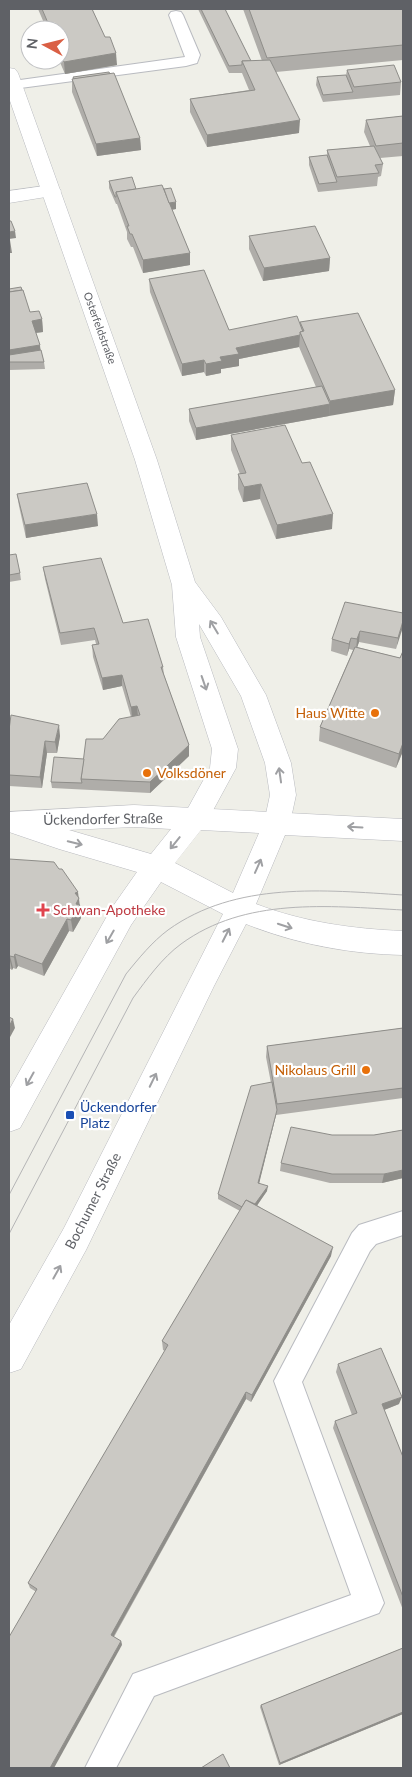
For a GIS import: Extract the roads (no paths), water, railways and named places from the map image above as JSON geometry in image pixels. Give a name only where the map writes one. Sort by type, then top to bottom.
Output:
[{"type":"main road","name":"Osterfeldstraße","points":[[11,79],[146,460],[184,585],[188,637],[216,716],[225,749],[223,768],[212,791],[195,819],[156,867]]},
{"type":"main road","points":[[9,197],[51,191]]},
{"type":"main road","name":"Osterfeldstraße","points":[[184,585],[212,623],[252,695],[278,763],[283,795],[277,823]]},
{"type":"main road","name":"Ückendorfer Straße","points":[[10,822],[134,816],[277,823]]},
{"type":"main road","name":"Ückendorfer Straße","points":[[10,822],[156,867],[240,909]]},
{"type":"main road","points":[[403,830],[277,823],[240,909],[289,928],[343,938],[403,943]]},
{"type":"main road","points":[[9,1118],[121,917],[156,867]]},
{"type":"main road","name":"Bochumer Straße","points":[[9,1357],[75,1239],[204,977],[240,909]]},
{"type":"lane","points":[[11,79],[192,60],[194,56],[176,15]]},
{"type":"lane","points":[[100,1768],[144,1685],[369,1603],[288,1381],[361,1242],[368,1234],[403,1223]]},
{"type":"tram line","points":[[9,1195],[126,974],[151,945],[168,930],[194,914],[222,903],[251,896],[281,892],[312,891],[403,895]]},
{"type":"tram line","points":[[9,1234],[133,998],[155,969],[181,944],[206,929],[232,918],[260,912],[288,908],[317,907],[403,910]]},
{"type":"place","name":"Haus Witte","points":[[375,713]]},
{"type":"place","name":"Volksdöner","points":[[147,773]]},
{"type":"place","name":"Schwan-Apotheke","points":[[43,910]]},
{"type":"place","name":"Nikolaus Grill","points":[[366,1070]]},
{"type":"place","name":"Ückendorfer Platz","points":[[70,1115]]}]
